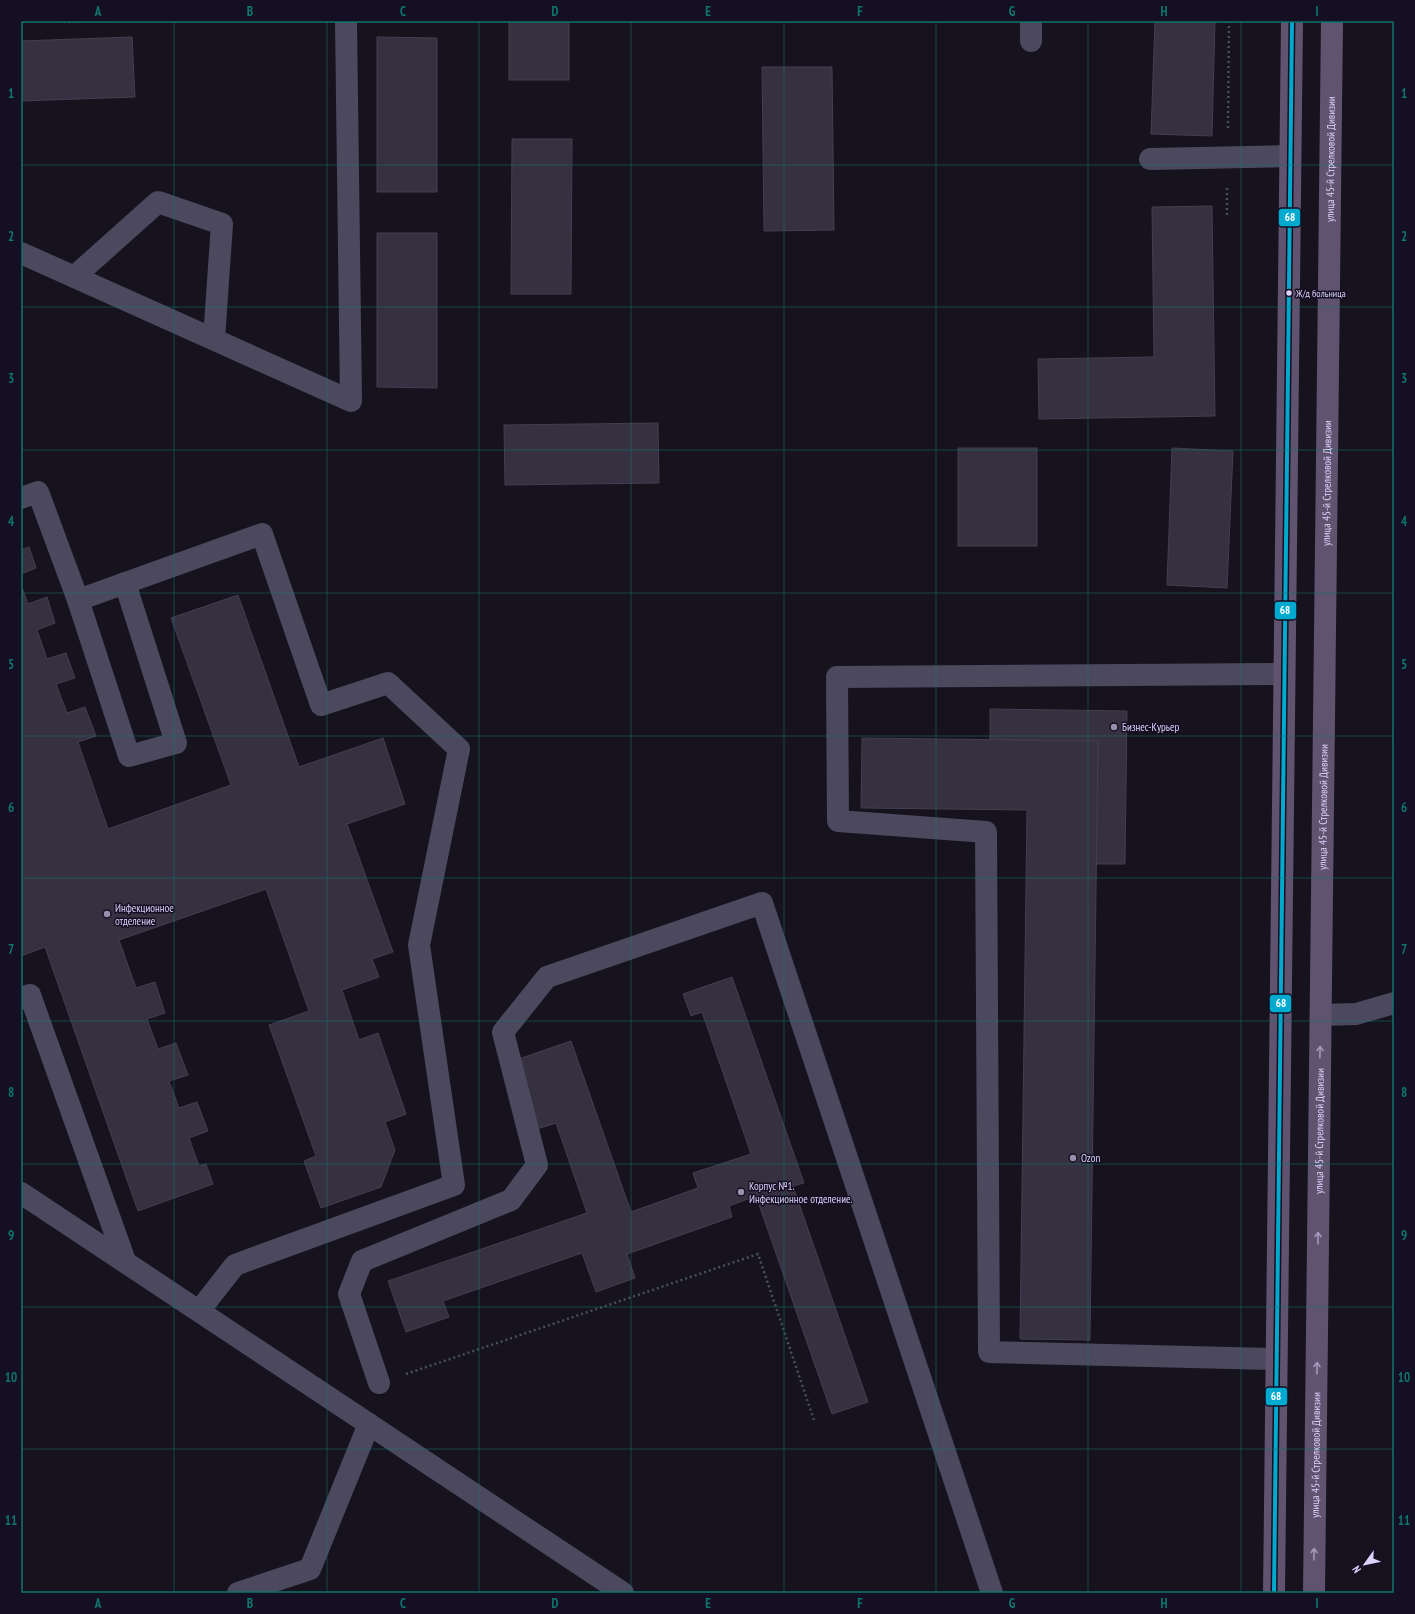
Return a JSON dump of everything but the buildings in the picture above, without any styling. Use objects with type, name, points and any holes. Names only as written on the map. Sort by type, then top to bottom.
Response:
[{"type":"main road","points":[[1274,1593],[1292,21]]},
{"type":"main road","name":"улица 45-й Стрелковой Дивизии","points":[[1314,1593],[1332,21]]},
{"type":"street","points":[[21,253],[351,401],[346,21]]},
{"type":"street","points":[[1150,159],[1290,156]]},
{"type":"street","points":[[74,277],[158,202],[222,224],[214,340]]},
{"type":"street","points":[[21,498],[38,492],[78,600],[129,756],[176,743],[125,583]]},
{"type":"street","points":[[78,600],[262,534],[321,705],[388,683],[459,749],[419,945],[454,1185],[235,1265],[199,1311]]},
{"type":"street","points":[[1276,1359],[989,1352],[986,832],[838,821],[837,677],[1284,674]]},
{"type":"street","points":[[379,1383],[349,1294],[362,1261],[510,1200],[536,1165],[503,1032],[547,977],[762,903],[992,1593]]},
{"type":"street","points":[[21,998],[30,995],[125,1261]]},
{"type":"street","points":[[1320,1015],[1356,1014],[1394,1003]]},
{"type":"street","points":[[21,1193],[623,1593]]},
{"type":"street","points":[[238,1593],[310,1569],[369,1424]]},
{"type":"path","points":[[64,21],[105,21]]},
{"type":"path","points":[[1227,215],[1229,21]]},
{"type":"path","points":[[379,1383],[758,1254],[814,1420]]},
{"type":"transit line","name":"68","points":[[1274,1593],[1292,21]]},
{"type":"place","name":"Ж/д больница","points":[[1289,293]]},
{"type":"place","name":"Бизнес-Курьер","points":[[1114,727]]},
{"type":"place","name":"Инфекционное отделение","points":[[107,914]]},
{"type":"place","name":"Ozon","points":[[1073,1158]]},
{"type":"place","name":"Корпус №1. Инфекционное отделение.","points":[[741,1192]]}]
